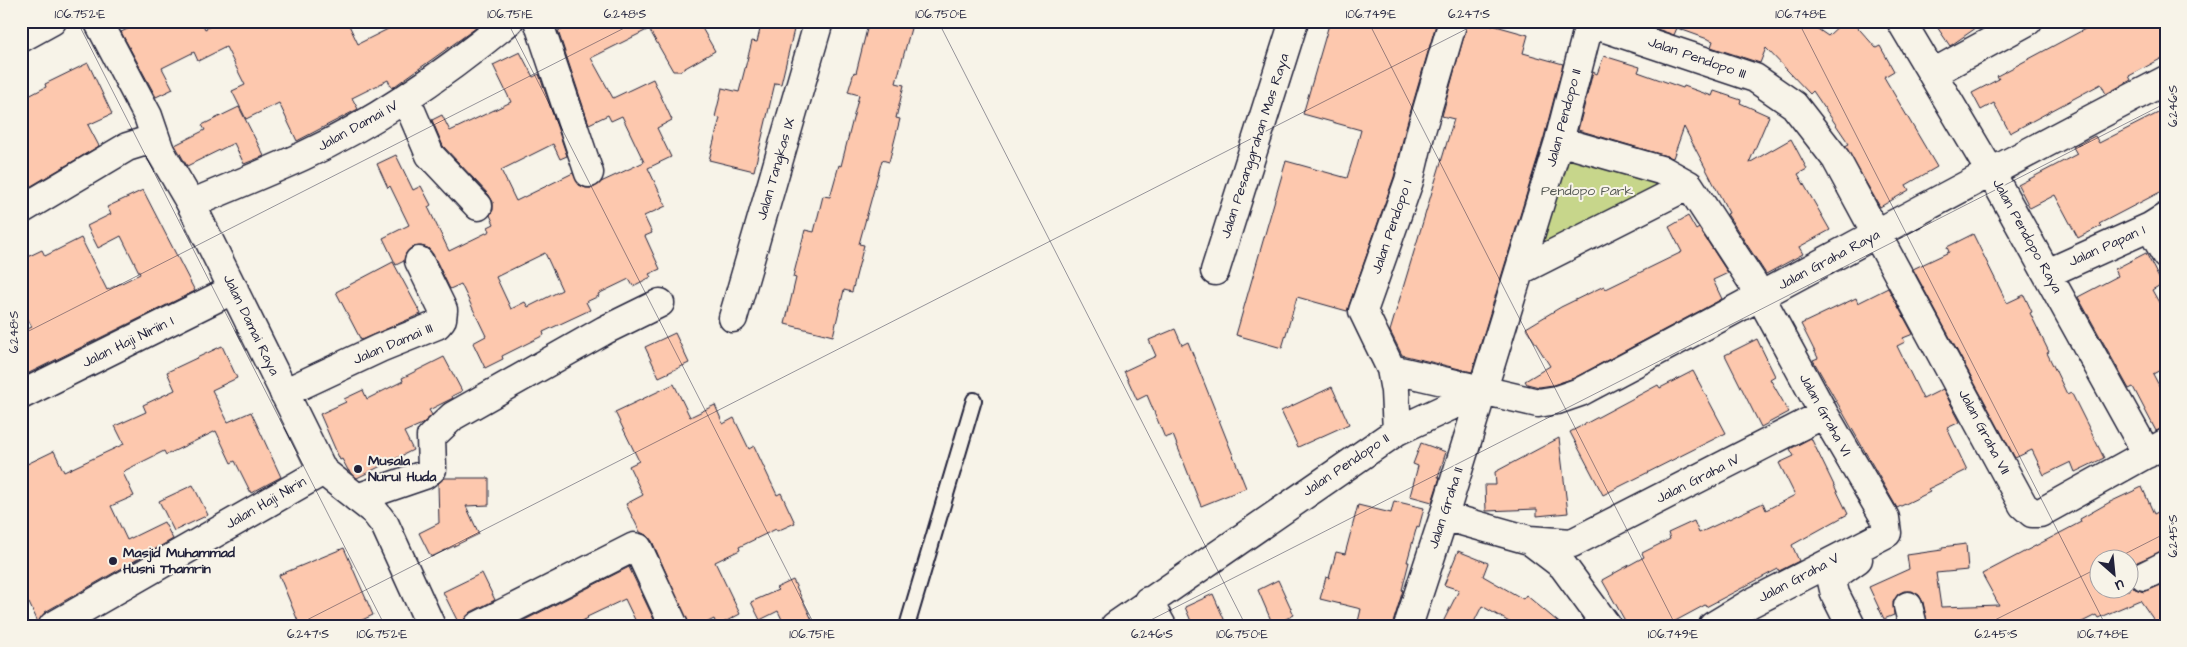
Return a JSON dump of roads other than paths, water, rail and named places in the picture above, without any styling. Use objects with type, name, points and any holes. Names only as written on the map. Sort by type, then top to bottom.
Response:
[{"type":"street","points":[[21,38],[52,21]]},
{"type":"street","name":"Jalan Damai Raya","points":[[98,21],[148,116],[160,151],[234,289],[323,471],[374,512],[385,525],[431,626]]},
{"type":"street","points":[[538,21],[590,173]]},
{"type":"street","name":"Jalan Tangkas IX","points":[[733,318],[819,21]]},
{"type":"street","name":"Jalan Pesanggrahan Mas Raya","points":[[1215,271],[1294,21]]},
{"type":"street","name":"Jalan Pendopo I","points":[[1397,431],[1395,391],[1391,369],[1363,311],[1409,181],[1423,121],[1453,21]]},
{"type":"street","name":"Jalan Pendopo Raya","points":[[1901,21],[2048,273],[2156,448]]},
{"type":"street","name":"Jalan Damai IV","points":[[190,204],[303,156],[406,99],[441,76],[507,22]]},
{"type":"street","name":"Jalan Pendopo II","points":[[1115,626],[1148,601],[1397,431],[1482,391],[1559,141],[1590,22]]},
{"type":"street","name":"Jalan Pendopo III","points":[[1590,22],[1755,78],[1794,105],[1836,159],[1878,234]]},
{"type":"street","points":[[1933,74],[2027,22]]},
{"type":"street","name":"Jalan Graha Raya","points":[[1391,369],[1538,403],[1557,400],[1580,392],[1878,234],[1990,171],[2166,80]]},
{"type":"street","points":[[406,99],[430,155],[478,206]]},
{"type":"street","points":[[1559,141],[1664,171],[1689,185]]},
{"type":"street","points":[[21,210],[127,147],[143,142],[153,143],[160,151]]},
{"type":"street","points":[[1519,271],[1689,185]]},
{"type":"street","name":"Jalan Graha VI","points":[[1689,185],[1760,297],[1824,414],[1885,518],[1884,534]]},
{"type":"street","points":[[2158,222],[2166,256]]},
{"type":"street","name":"Jalan Papan 1","points":[[2048,273],[2158,222]]},
{"type":"street","name":"Jalan Graha VII","points":[[1878,234],[2027,510],[2032,513],[2040,513],[2156,448]]},
{"type":"street","name":"Jalan Damai III","points":[[284,393],[380,348],[437,325],[442,319],[443,310],[419,261]]},
{"type":"street","name":"Jalan Haji Niriin I","points":[[21,395],[234,289]]},
{"type":"street","points":[[357,498],[424,475],[432,469],[431,437],[453,416],[605,330],[660,303]]},
{"type":"street","name":"Jalan Graha II","points":[[1408,626],[1482,391]]},
{"type":"street","name":"Jalan Graha IV","points":[[1568,554],[1824,414]]},
{"type":"street","name":"Jalan Haji Nirin","points":[[53,626],[323,471]]},
{"type":"street","points":[[1444,516],[1529,540],[1568,554],[1607,626]]},
{"type":"street","points":[[1851,626],[1832,581],[1834,576],[1881,543],[1884,534]]},
{"type":"street","name":"Jalan Graha V","points":[[1713,626],[1751,603],[1884,534]]},
{"type":"street","points":[[478,626],[634,547],[638,548],[674,626]]},
{"type":"street","points":[[1148,601],[1162,626]]},
{"type":"lane","points":[[907,626],[974,400]]},
{"type":"place","name":"Musala Nurul Huda","points":[[358,469]]},
{"type":"place","name":"Masjid Muhammad Husni Thamrin","points":[[113,561]]},
{"type":"park label","name":"Pendopo Park","points":[[1587,191]]}]
